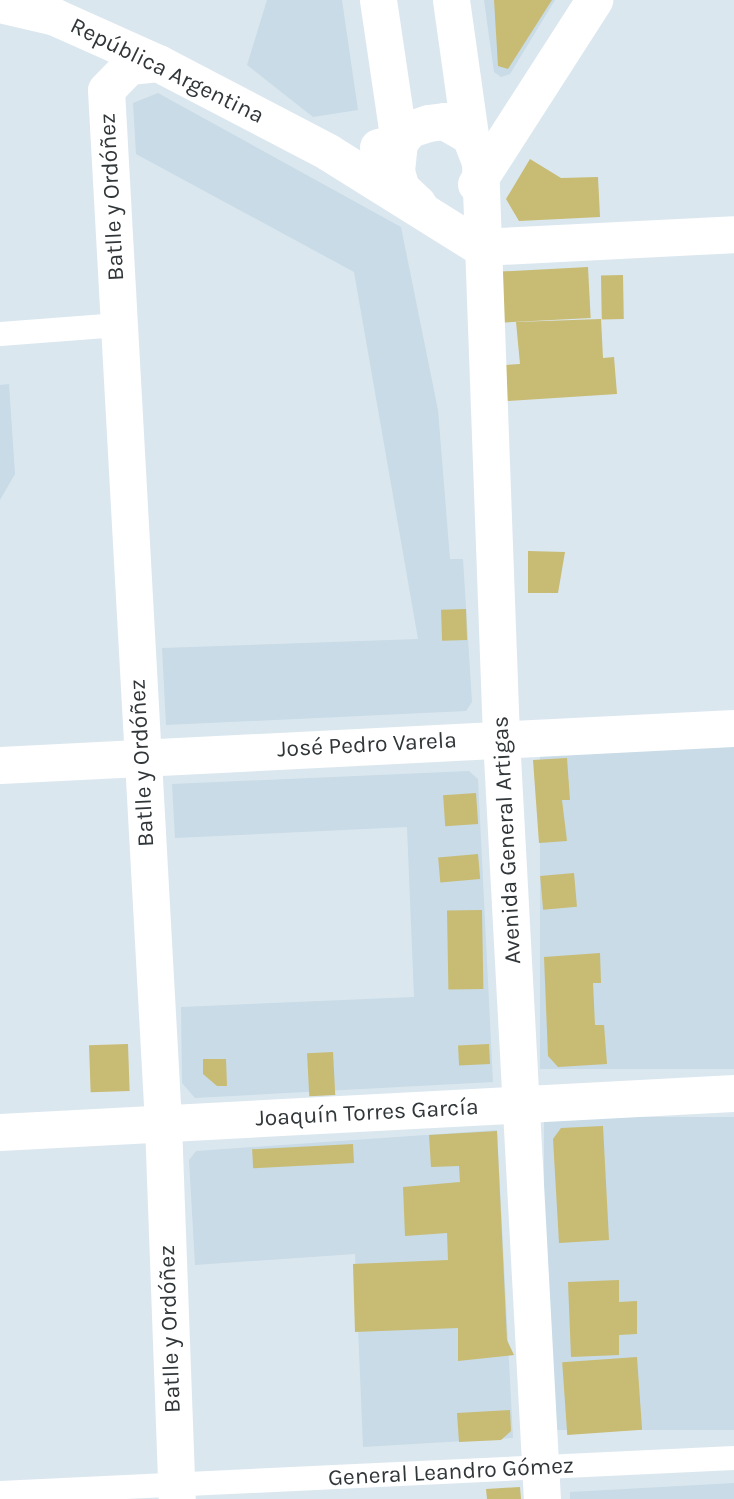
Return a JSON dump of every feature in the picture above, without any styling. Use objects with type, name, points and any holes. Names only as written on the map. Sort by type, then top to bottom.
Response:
[{"type":"street","points":[[378,0],[399,142],[396,170],[401,187],[421,206],[452,206],[467,198],[528,108],[594,0]]},
{"type":"street","points":[[451,0],[470,136],[480,162],[478,181]]},
{"type":"street","name":"República Argentina","points":[[0,5],[87,32],[158,63],[328,152],[421,206],[480,247]]},
{"type":"street","points":[[87,32],[106,90]]},
{"type":"street","name":"Batlle y Ordóñez","points":[[158,63],[129,66],[106,90],[163,1124],[177,1492]]},
{"type":"street","points":[[470,136],[528,108]]},
{"type":"street","points":[[328,152],[399,142],[410,129],[436,122],[460,126],[470,136]]},
{"type":"street","name":"Avenida General Artigas","points":[[478,181],[501,738],[541,1483]]},
{"type":"street","points":[[480,247],[734,234]]},
{"type":"street","points":[[0,334],[119,325]]},
{"type":"street","name":"José Pedro Varela","points":[[0,765],[734,728]]},
{"type":"street","name":"Joaquín Torres García","points":[[0,1132],[734,1093]]},
{"type":"street","name":"General Leandro Gómez","points":[[0,1493],[177,1492],[541,1483],[734,1458]]},
{"type":"shaded area","points":[[267,0],[342,0],[358,110],[313,117],[247,65]]},
{"type":"shaded area","points":[[484,0],[555,0],[510,74],[501,77],[494,72]]},
{"type":"shaded area","points":[[158,93],[401,227],[438,410],[450,559],[463,559],[472,702],[466,711],[166,725],[162,648],[418,639],[354,272],[136,154],[133,103]]},
{"type":"shaded area","points":[[9,384],[15,474],[0,500],[0,385]]},
{"type":"shaded area","points":[[540,742],[734,742],[734,1069],[540,1069]]},
{"type":"shaded area","points":[[469,771],[478,779],[493,1082],[195,1098],[182,1083],[181,1007],[414,997],[407,827],[175,838],[172,784]]},
{"type":"shaded area","points":[[544,1117],[734,1117],[734,1430],[544,1430]]},
{"type":"shaded area","points":[[497,1130],[513,1438],[363,1447],[355,1254],[195,1265],[189,1160],[196,1151]]},
{"type":"shaded area","points":[[734,1483],[734,1499],[570,1499],[570,1492]]},
{"type":"building","points":[[494,0],[552,0],[508,69],[498,66]]},
{"type":"building","points":[[530,159],[561,178],[598,177],[600,217],[519,221],[506,199]]},
{"type":"building","points":[[588,267],[591,318],[497,323],[494,272]]},
{"type":"building","points":[[601,275],[623,275],[624,319],[602,319]]},
{"type":"building","points":[[601,319],[603,358],[614,357],[617,394],[507,401],[504,365],[520,364],[516,322]]},
{"type":"building","points":[[528,551],[565,552],[558,593],[528,593]]},
{"type":"building","points":[[466,609],[467,640],[442,641],[441,610]]},
{"type":"building","points":[[567,758],[570,800],[562,800],[567,841],[539,843],[533,760]]},
{"type":"building","points":[[476,793],[478,824],[445,826],[443,795]]},
{"type":"building","points":[[478,854],[480,879],[440,882],[438,857]]},
{"type":"building","points":[[574,873],[577,907],[543,910],[540,876]]},
{"type":"building","points":[[482,910],[483,989],[448,990],[447,911]]},
{"type":"building","points":[[600,953],[601,983],[593,983],[595,1025],[604,1025],[607,1064],[558,1067],[548,1056],[544,957]]},
{"type":"building","points":[[128,1044],[130,1091],[91,1092],[89,1045]]},
{"type":"building","points":[[489,1044],[490,1064],[459,1066],[458,1046]]},
{"type":"building","points":[[333,1052],[335,1095],[309,1096],[307,1053]]},
{"type":"building","points":[[203,1059],[226,1059],[227,1086],[217,1086],[203,1074]]},
{"type":"building","points":[[603,1126],[609,1240],[559,1243],[553,1139],[561,1128]]},
{"type":"building","points":[[497,1131],[507,1340],[514,1355],[458,1361],[458,1328],[355,1332],[353,1264],[448,1260],[447,1233],[405,1236],[403,1187],[460,1182],[459,1166],[431,1167],[429,1135]]},
{"type":"building","points":[[353,1144],[354,1163],[253,1168],[252,1149]]},
{"type":"building","points":[[619,1280],[619,1302],[637,1301],[637,1334],[619,1335],[619,1355],[571,1357],[568,1282]]},
{"type":"building","points":[[637,1357],[642,1430],[567,1435],[562,1362]]},
{"type":"building","points":[[510,1410],[511,1431],[501,1440],[459,1442],[457,1413]]},
{"type":"building","points":[[520,1487],[521,1499],[487,1499],[486,1489]]}]
